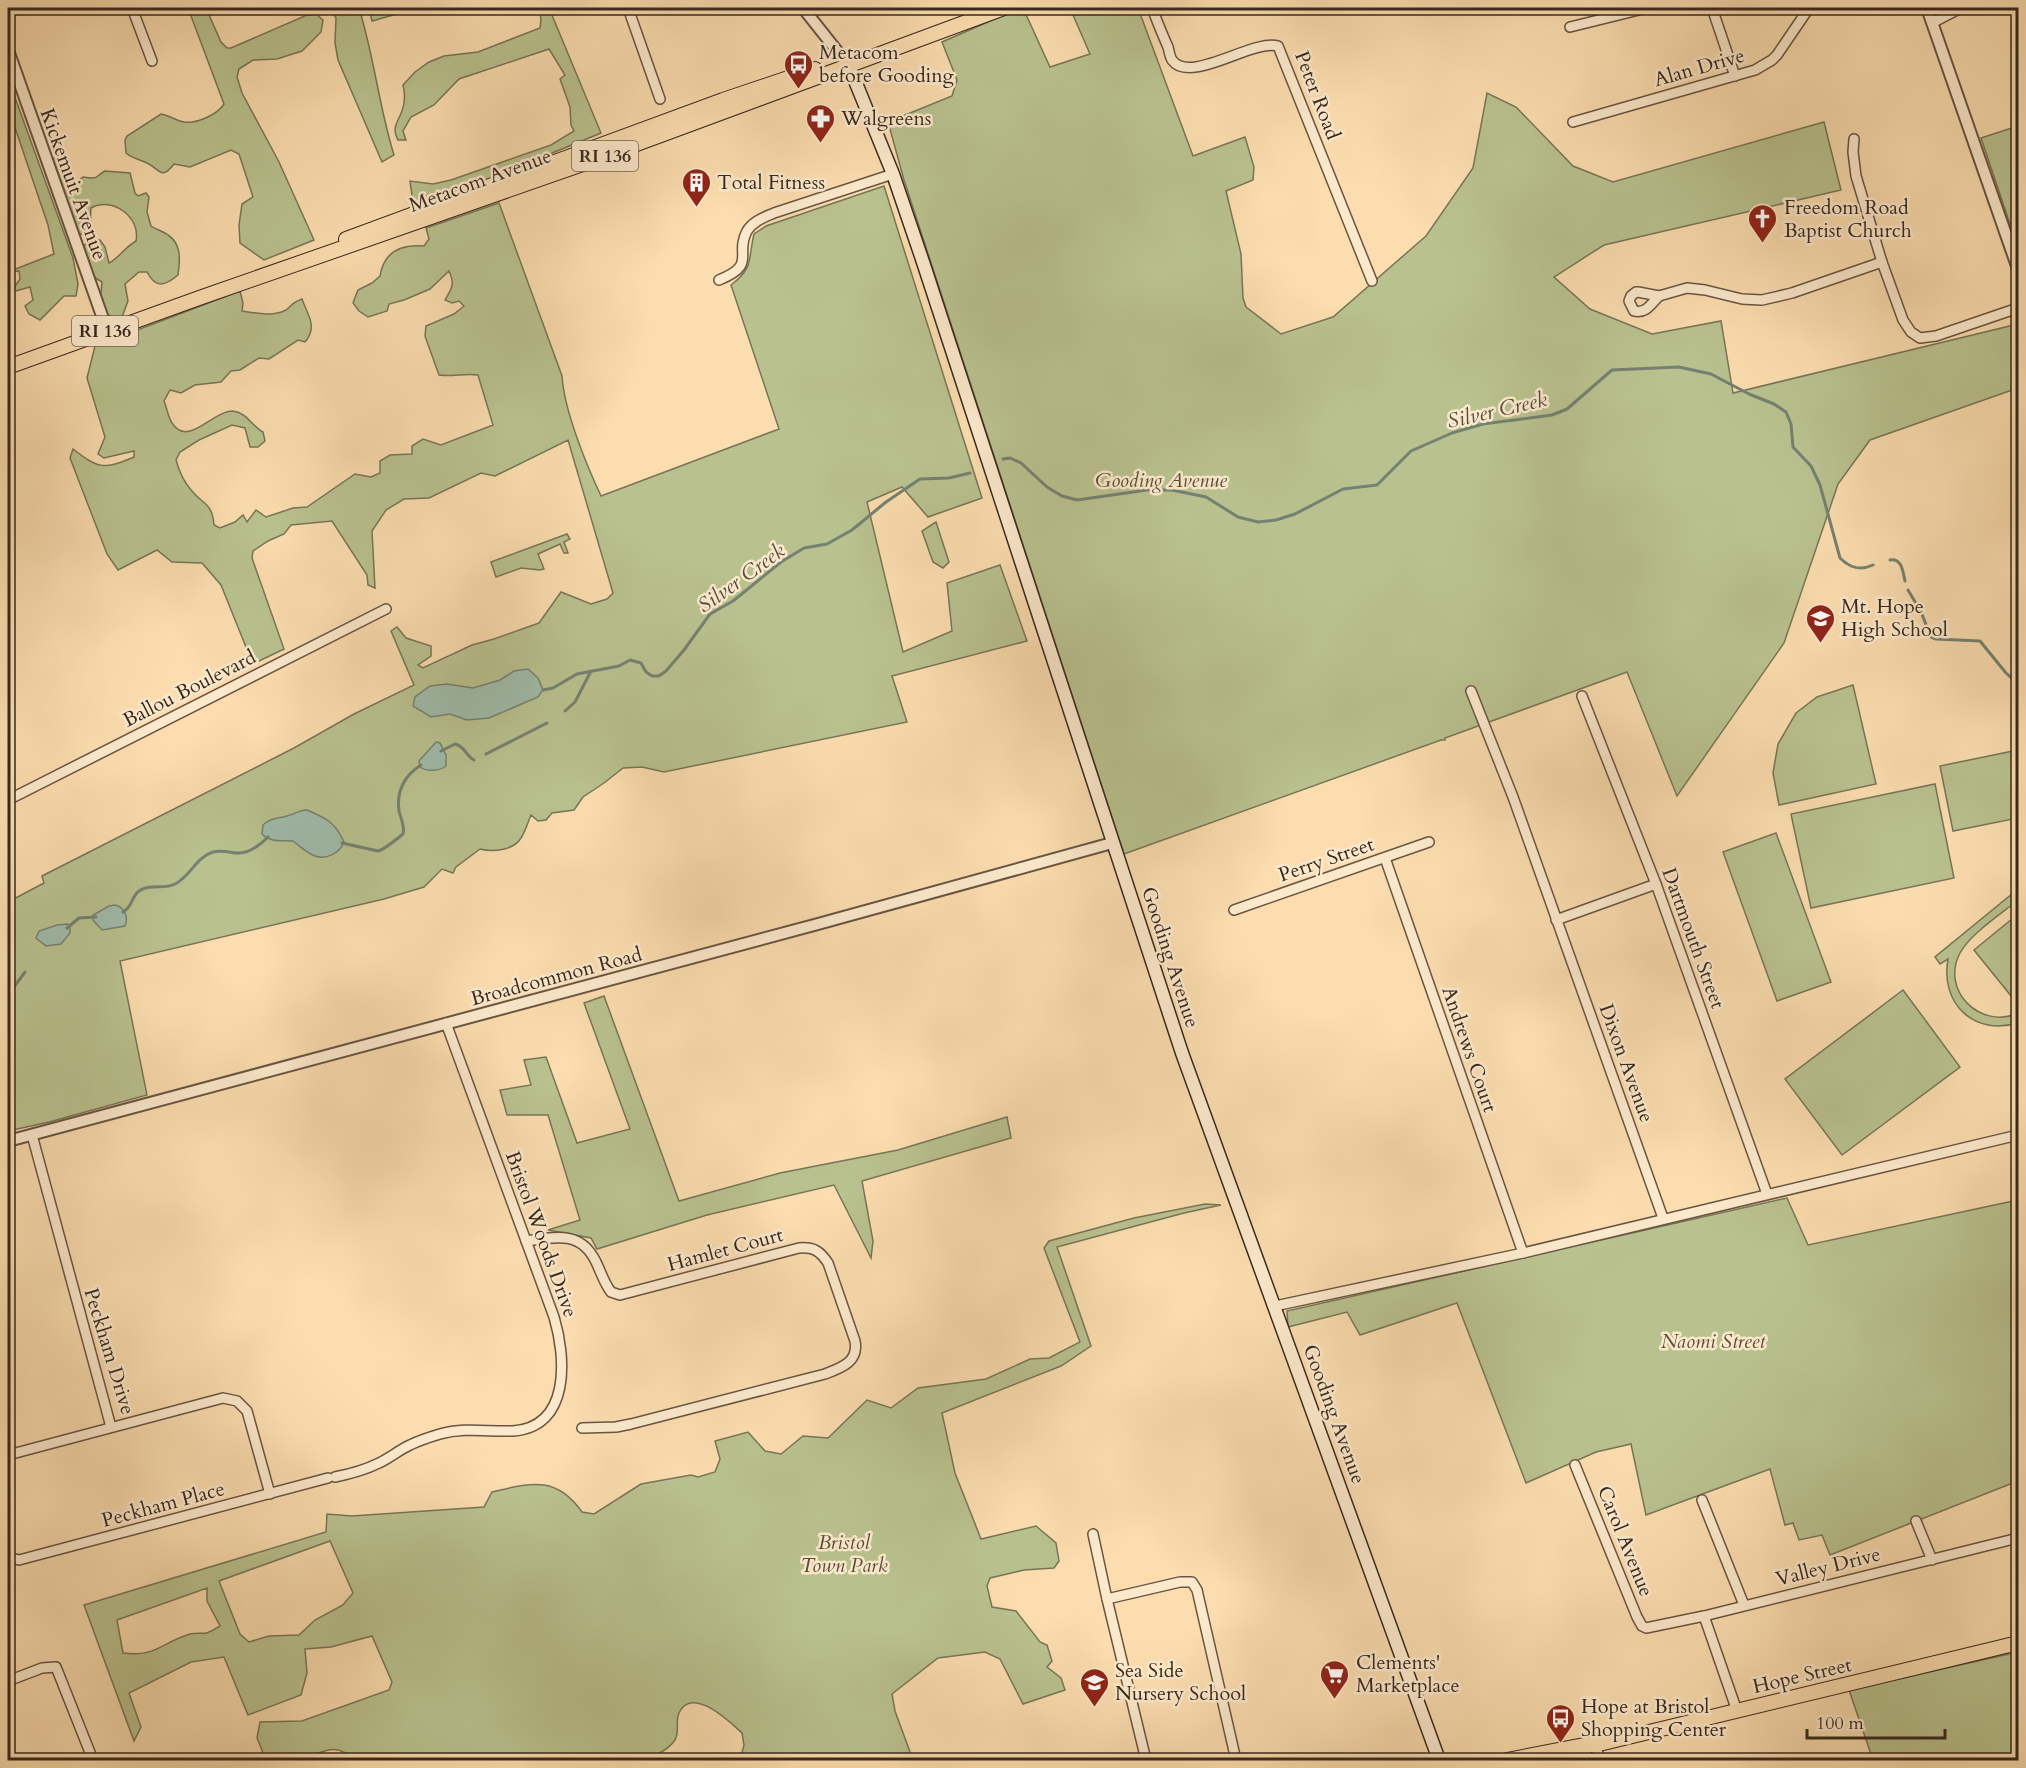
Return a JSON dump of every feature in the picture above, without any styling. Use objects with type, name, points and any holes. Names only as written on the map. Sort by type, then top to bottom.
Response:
[{"type":"main road","name":"Metacom Avenue","points":[[846,63],[990,8]]},
{"type":"main road","name":"Metacom Avenue","points":[[8,367],[202,297],[432,206],[723,100],[846,63],[1004,8]]},
{"type":"main road","name":"Gooding Avenue","points":[[846,63],[893,174],[1182,1053],[1439,1761]]},
{"type":"main road","name":"Hope Street","points":[[1507,1761],[1584,1744],[1595,1745],[2019,1643]]},
{"type":"main road","name":"Hope Street","points":[[1557,1761],[1587,1753],[1595,1745]]},
{"type":"street","points":[[132,8],[152,60]]},
{"type":"street","points":[[628,8],[660,99]]},
{"type":"street","points":[[803,8],[846,63]]},
{"type":"street","name":"Peter Road","points":[[1152,8],[1172,59],[1187,69],[1198,68],[1255,48],[1278,46],[1372,281]]},
{"type":"street","points":[[1570,27],[1647,8]]},
{"type":"street","points":[[1712,8],[1735,76]]},
{"type":"street","name":"Alan Drive","points":[[1573,122],[1755,70],[1772,60],[1809,8]]},
{"type":"street","points":[[1927,8],[2019,270]]},
{"type":"street","points":[[1932,23],[1961,8]]},
{"type":"street","name":"Kickemuit Avenue","points":[[8,50],[108,330]]},
{"type":"street","points":[[1854,139],[1856,176],[1882,262],[1903,320],[1911,332],[1920,338],[1936,336],[2019,308]]},
{"type":"street","points":[[719,280],[734,274],[739,268],[746,233],[756,221],[893,174]]},
{"type":"street","points":[[1659,296],[1688,288],[1742,299],[1762,300],[1792,293],[1882,262]]},
{"type":"street","name":"Ballou Boulevard","points":[[8,800],[386,609]]},
{"type":"street","name":"Dixon Avenue","points":[[1471,691],[1514,797],[1663,1218]]},
{"type":"street","name":"Dartmouth Street","points":[[1582,696],[1656,884],[1767,1194]]},
{"type":"street","name":"Perry Street","points":[[1234,910],[1429,842]]},
{"type":"street","name":"Broadcommon Road","points":[[8,1141],[894,904],[1112,843]]},
{"type":"street","name":"Andrews Court","points":[[1386,858],[1523,1252]]},
{"type":"street","points":[[1556,920],[1656,884]]},
{"type":"street","name":"Bristol Woods Drive","points":[[332,1478],[376,1465],[411,1445],[451,1431],[479,1429],[513,1431],[534,1426],[546,1417],[559,1394],[560,1348],[551,1307],[446,1023]]},
{"type":"street","name":"Peckham Drive","points":[[32,1135],[111,1427],[224,1398],[237,1401],[247,1411],[270,1494]]},
{"type":"street","points":[[1275,1306],[1523,1252],[2019,1135]]},
{"type":"street","name":"Hamlet Court","points":[[526,1241],[562,1238],[579,1240],[589,1248],[611,1292],[620,1295],[799,1248],[814,1248],[823,1255],[828,1263],[855,1341],[856,1348],[852,1360],[839,1369],[825,1374],[631,1424],[582,1428]]},
{"type":"street","points":[[8,1455],[111,1427]]},
{"type":"street","name":"Carol Avenue","points":[[1575,1465],[1637,1617],[1642,1626],[1646,1628]]},
{"type":"street","name":"Peckham Place","points":[[8,1557],[19,1560],[332,1478]]},
{"type":"street","points":[[1701,1500],[1744,1605]]},
{"type":"street","points":[[1916,1521],[1932,1560]]},
{"type":"street","points":[[1093,1534],[1146,1761]]},
{"type":"street","name":"Valley Drive","points":[[1646,1628],[1704,1616],[2019,1538]]},
{"type":"street","points":[[1107,1599],[1190,1581],[1197,1590],[1236,1761]]},
{"type":"street","points":[[1704,1616],[1737,1711]]},
{"type":"street","points":[[8,1681],[34,1670],[52,1666],[59,1671],[93,1761]]},
{"type":"street","points":[[1595,1745],[1600,1761]]},
{"type":"green space","points":[[188,8],[206,8],[221,42],[227,48],[307,15],[316,14],[323,20],[321,32],[302,51],[277,59],[253,60],[239,69],[237,77],[242,93],[279,162],[314,240],[264,260],[240,243],[239,225],[242,204],[253,197],[239,154],[231,150],[190,167],[174,164],[163,173],[126,153],[127,136],[161,114],[189,122],[212,115],[224,104]]},
{"type":"green space","points":[[330,8],[359,8],[394,155],[382,162],[338,60],[335,43],[336,18]]},
{"type":"green space","points":[[369,8],[403,8],[404,12],[372,21]]},
{"type":"green space","points":[[539,8],[549,8],[601,133],[501,174],[499,180],[414,210],[410,181],[433,184],[451,180],[551,145],[574,131],[571,125],[570,107],[560,79],[565,75],[549,49],[459,79],[434,105],[411,117],[403,131],[406,140],[398,140],[396,136],[396,125],[404,101],[403,85],[415,72],[429,62],[444,56],[478,52],[540,28]]},
{"type":"green space","points":[[1023,8],[1050,67],[1090,54],[1070,8],[1138,8],[1193,156],[1245,137],[1254,167],[1253,180],[1226,191],[1241,254],[1243,298],[1246,307],[1281,334],[1333,317],[1426,236],[1473,168],[1487,93],[1516,107],[1573,166],[1613,182],[1824,122],[1841,190],[1604,245],[1554,277],[1590,309],[1652,334],[1721,321],[1733,393],[2018,324],[2018,388],[1870,440],[1838,484],[1784,643],[1677,796],[1627,672],[1445,738],[1445,740],[1124,854],[904,180],[888,122],[952,96],[957,80],[942,42]]},
{"type":"green space","points":[[8,78],[73,258],[78,284],[76,296],[64,296],[40,320],[29,314],[25,306],[33,300],[30,287],[16,291],[13,289],[20,279],[19,271],[8,272],[54,254],[48,225],[8,107]]},
{"type":"green space","points":[[2018,126],[2018,248],[1981,138]]},
{"type":"green space","points":[[53,158],[61,161],[66,185],[69,188],[83,177],[94,178],[105,171],[130,173],[135,193],[138,196],[146,193],[149,197],[147,212],[151,226],[166,234],[176,243],[179,259],[178,275],[169,282],[161,284],[154,281],[147,272],[139,272],[125,284],[128,301],[122,317],[114,317],[104,312],[101,302],[102,282],[89,274],[77,251],[91,240],[100,240],[105,247],[109,263],[136,241],[134,224],[123,211],[116,207],[99,205],[91,208],[89,231],[73,235],[45,165]]},
{"type":"green space","points":[[884,186],[982,498],[928,517],[902,487],[867,502],[903,652],[952,631],[947,583],[1000,565],[1027,641],[892,676],[907,722],[664,772],[642,767],[623,768],[583,797],[574,810],[552,813],[546,820],[538,821],[531,815],[522,836],[513,846],[496,850],[480,849],[456,867],[453,873],[442,869],[424,887],[384,899],[120,961],[147,1095],[8,1131],[8,902],[44,883],[42,876],[414,685],[391,631],[397,627],[406,638],[431,646],[431,656],[418,665],[423,668],[472,645],[539,623],[561,592],[591,604],[607,599],[613,593],[568,440],[495,476],[481,473],[429,498],[404,499],[386,510],[372,531],[375,588],[368,585],[367,575],[332,521],[291,525],[284,534],[253,551],[252,558],[284,649],[257,662],[252,662],[221,585],[202,563],[172,562],[157,550],[118,570],[107,554],[70,458],[73,449],[89,461],[108,465],[134,457],[134,451],[104,458],[98,454],[105,437],[87,378],[95,346],[240,291],[242,311],[270,314],[281,312],[302,299],[311,326],[305,342],[298,340],[269,359],[259,358],[240,370],[231,371],[221,382],[195,385],[181,393],[170,390],[164,401],[171,421],[178,430],[185,432],[193,430],[217,416],[233,411],[242,414],[263,432],[265,441],[258,447],[250,447],[245,428],[232,425],[199,440],[180,452],[176,460],[182,476],[191,490],[209,508],[214,525],[220,528],[235,522],[243,515],[247,522],[256,510],[266,517],[293,508],[307,507],[355,474],[371,477],[380,473],[380,461],[390,455],[412,454],[412,446],[423,439],[441,445],[493,425],[478,375],[439,375],[425,336],[426,326],[454,314],[464,306],[459,301],[452,303],[445,300],[452,286],[449,271],[430,289],[389,304],[387,311],[368,317],[353,303],[358,290],[380,276],[385,260],[390,255],[408,246],[424,246],[429,239],[426,228],[499,203],[562,376],[567,405],[577,437],[601,496],[779,429],[731,285],[747,268],[754,234],[766,226]]},
{"type":"green space","points":[[936,522],[949,562],[943,568],[933,562],[922,531]]},
{"type":"green space","points":[[567,534],[570,539],[564,542],[568,553],[564,553],[560,544],[538,554],[544,569],[521,568],[496,577],[491,562]]},
{"type":"green space","points":[[1853,685],[1876,784],[1779,805],[1773,773],[1778,744],[1796,713],[1817,697]]},
{"type":"green space","points":[[2018,750],[2018,818],[1953,831],[1940,766]]},
{"type":"green space","points":[[1935,784],[1954,878],[1811,908],[1791,814]]},
{"type":"green space","points":[[1776,833],[1831,982],[1777,1001],[1723,852]]},
{"type":"green space","points":[[2018,889],[2018,900],[1971,939],[1960,953],[1955,967],[1955,981],[1960,993],[1978,1012],[2004,1017],[2018,1013],[2018,1023],[2002,1026],[1987,1025],[1974,1020],[1955,1002],[1949,989],[1948,959],[1940,964],[1935,957]]},
{"type":"green space","points":[[2018,914],[2018,1001],[2016,1002],[1974,950]]},
{"type":"green space","points":[[1903,990],[1960,1067],[1842,1155],[1785,1079]]},
{"type":"green space","points":[[604,996],[679,1201],[780,1173],[898,1150],[1007,1117],[1011,1138],[862,1181],[873,1241],[871,1258],[834,1185],[707,1215],[597,1249],[591,1238],[548,1230],[580,1220],[548,1115],[507,1115],[500,1090],[531,1085],[524,1060],[546,1057],[577,1143],[630,1129],[584,1003]]},
{"type":"green space","name":"Naomi Street","points":[[1787,1198],[1808,1245],[2018,1200],[2018,1481],[1830,1555],[1822,1535],[1799,1540],[1793,1523],[1785,1525],[1770,1469],[1646,1515],[1631,1444],[1596,1452],[1526,1483],[1457,1303],[1360,1335],[1347,1312],[1288,1327],[1287,1311]]},
{"type":"green space","name":"Bristol Town Park","points":[[1205,1204],[1221,1205],[1057,1247],[1091,1346],[1061,1366],[942,1413],[955,1473],[981,1539],[1036,1526],[1056,1543],[1059,1561],[1054,1568],[1024,1570],[990,1578],[987,1586],[992,1607],[1016,1611],[1040,1642],[1047,1645],[1052,1661],[1047,1667],[1061,1678],[1065,1690],[1023,1704],[1000,1659],[985,1652],[938,1658],[892,1694],[895,1711],[913,1760],[740,1760],[744,1745],[742,1733],[711,1708],[693,1703],[685,1705],[679,1713],[675,1740],[658,1753],[639,1760],[355,1760],[339,1750],[332,1750],[292,1761],[266,1760],[257,1738],[260,1722],[302,1721],[389,1690],[392,1682],[372,1636],[331,1647],[305,1649],[307,1673],[301,1695],[248,1715],[224,1657],[191,1662],[129,1693],[141,1727],[134,1741],[84,1605],[326,1532],[327,1514],[352,1516],[484,1507],[492,1492],[519,1486],[542,1485],[562,1492],[582,1512],[594,1514],[641,1484],[691,1475],[698,1477],[715,1472],[720,1459],[715,1441],[748,1432],[765,1451],[781,1454],[803,1436],[828,1438],[867,1400],[891,1408],[918,1388],[986,1379],[1030,1359],[1049,1358],[1080,1342],[1044,1248],[1049,1241],[1134,1218]],"holes":[[[330,1541],[353,1593],[343,1605],[315,1620],[299,1635],[269,1636],[249,1642],[240,1634],[219,1581]],[[207,1588],[207,1601],[220,1626],[208,1632],[187,1635],[143,1653],[123,1653],[117,1620]]]},
{"type":"green space","points":[[2018,1652],[2018,1760],[1873,1760],[1849,1690]]},
{"type":"shaded area","points":[[528,669],[538,678],[543,690],[538,697],[489,718],[467,720],[450,714],[431,717],[413,706],[415,697],[430,686],[447,684],[473,688],[500,680],[514,671]]},
{"type":"shaded area","points":[[436,742],[440,743],[446,755],[446,766],[426,770],[420,767],[419,761]]},
{"type":"shaded area","points":[[307,810],[325,818],[337,830],[344,842],[336,852],[319,857],[293,841],[273,840],[262,834],[263,825],[269,821]]},
{"type":"shaded area","points":[[115,905],[125,913],[125,926],[102,930],[93,920],[93,915]]},
{"type":"shaded area","points":[[70,925],[70,933],[61,944],[46,946],[36,938],[39,931]]},
{"type":"waterway","name":"Silver Creek","points":[[1003,459],[1010,458],[1021,463],[1047,487],[1062,496],[1077,500],[1147,490],[1172,490],[1206,497],[1238,517],[1258,522],[1276,520],[1295,514],[1343,489],[1377,485],[1411,451],[1452,433],[1483,424],[1552,415],[1567,409],[1612,370],[1679,367],[1711,374],[1786,412],[1791,424],[1793,447],[1811,466],[1820,485],[1840,558],[1855,568],[1873,565]]},
{"type":"waterway","name":"Silver Creek","points":[[543,690],[553,688],[577,674],[619,666],[630,660],[641,663],[646,672],[652,676],[659,676],[684,650],[710,614],[733,601],[781,562],[804,548],[827,544],[852,530],[886,502],[920,479],[949,478],[970,473]]},
{"type":"waterway","name":"Silver Creek","points":[[1890,560],[1899,563],[1905,581]]},
{"type":"waterway","name":"Silver Creek","points":[[1908,590],[1921,612],[1931,637],[1980,641],[2018,684]]},
{"type":"waterway","points":[[565,711],[575,702],[591,671]]},
{"type":"waterway","points":[[486,754],[547,723]]},
{"type":"waterway","points":[[441,751],[455,744],[474,760]]},
{"type":"waterway","points":[[342,843],[378,851],[403,834],[398,804],[400,790],[410,774],[421,765]]},
{"type":"waterway","points":[[123,912],[139,891],[148,887],[175,884],[207,855],[219,851],[245,852],[258,846],[268,837]]},
{"type":"waterway","points":[[67,928],[79,918],[96,917]]},
{"type":"waterway","points":[[8,995],[25,972]]},
{"type":"place","name":"Metacom before Gooding","points":[[798,90]]},
{"type":"place","name":"Walgreens","points":[[820,144]]},
{"type":"place","name":"Total Fitness","points":[[696,208]]},
{"type":"place","name":"Freedom Road Baptist Church","points":[[1763,244]]},
{"type":"place","name":"Mt. Hope High School","points":[[1820,644]]},
{"type":"place","name":"Clements' Marketplace","points":[[1335,1700]]},
{"type":"place","name":"Sea Side Nursery School","points":[[1094,1708]]},
{"type":"place","name":"Hope at Bristol Shopping Center","points":[[1560,1744]]}]
